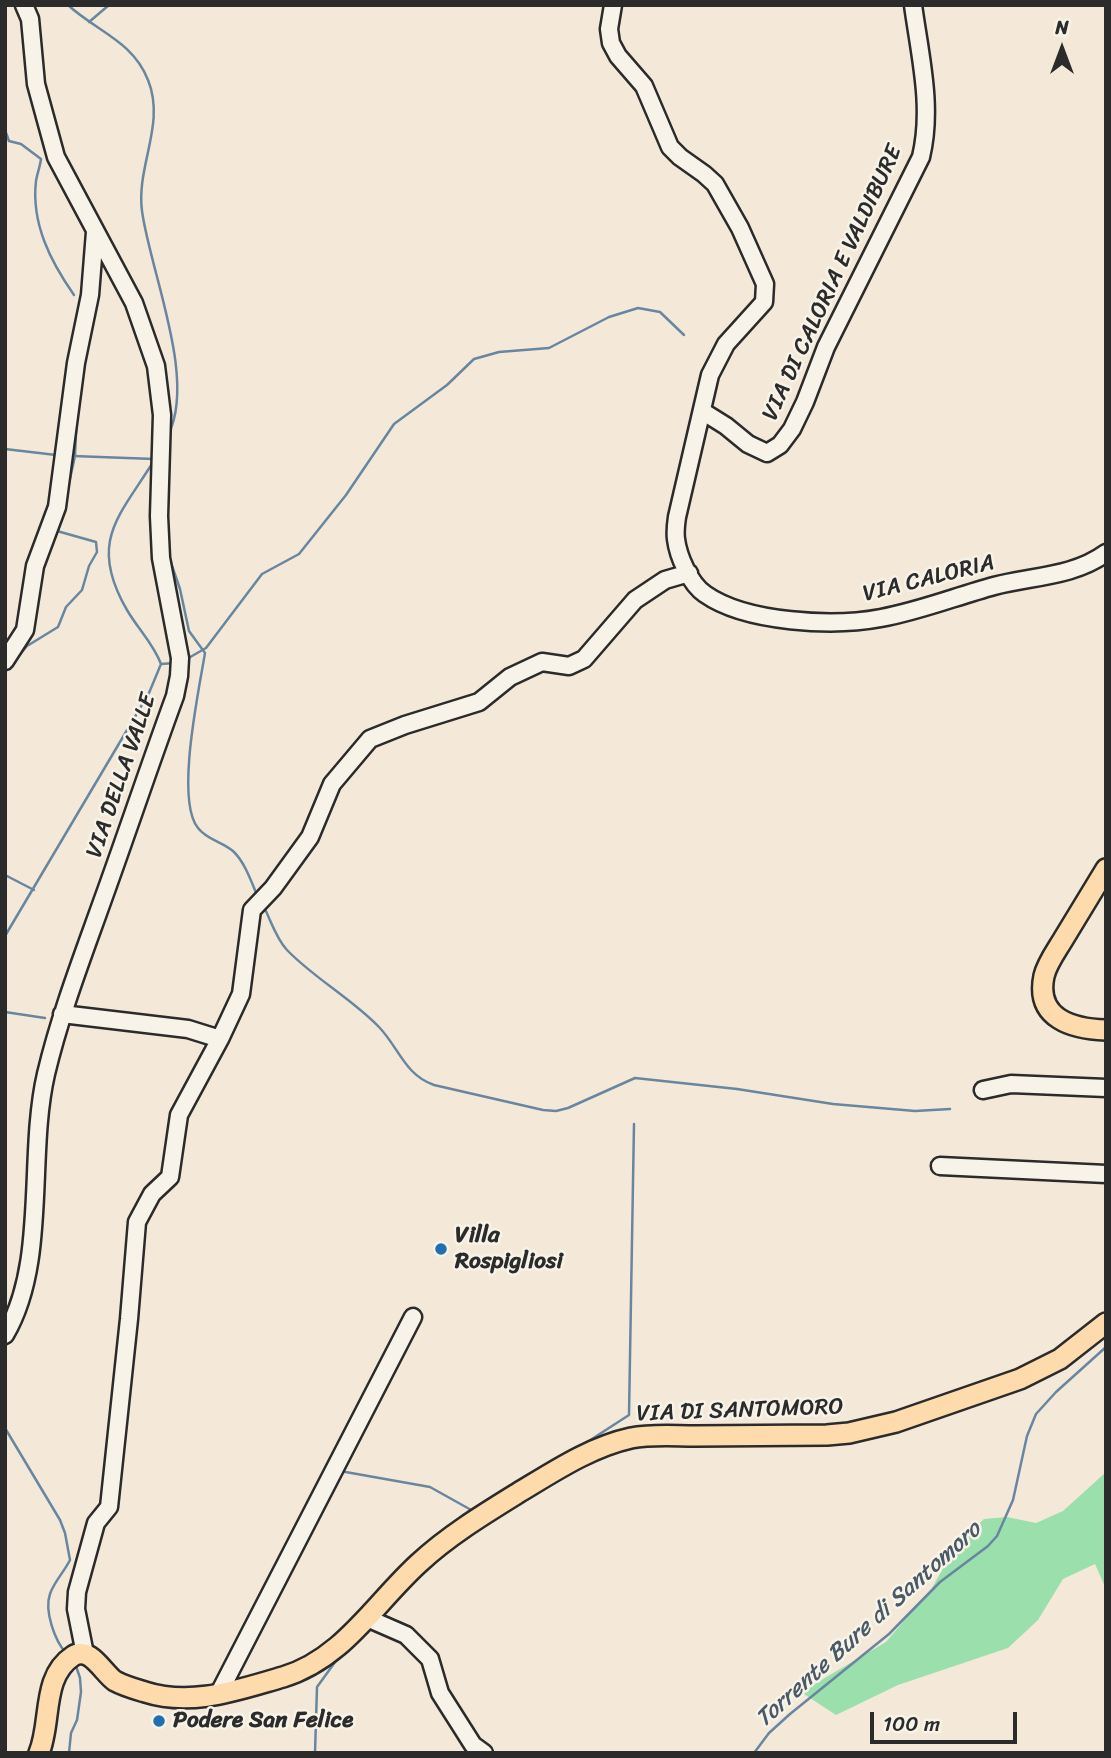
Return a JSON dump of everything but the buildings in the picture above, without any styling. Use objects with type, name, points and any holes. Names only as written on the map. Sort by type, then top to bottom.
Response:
[{"type":"main road","points":[[1106,869],[1053,956],[1044,974],[1043,983],[1048,1009],[1058,1019],[1070,1026],[1106,1030]]},
{"type":"main road","name":"VIA DI SANTOMORO","points":[[74,1659],[115,1681],[151,1694],[188,1700],[218,1695],[307,1668],[325,1658],[368,1618],[388,1592],[421,1561],[469,1525],[579,1457],[632,1438],[827,1435],[849,1433],[895,1422],[1035,1372],[1060,1359],[1106,1323]]},
{"type":"main road","points":[[39,1753],[47,1723],[52,1685],[74,1659]]},
{"type":"street","name":"VIA DELLA VALLE","points":[[5,1335],[18,1310],[27,1279],[42,1091],[62,1014],[175,696],[180,667],[161,558],[159,516],[162,415],[156,366],[134,303],[56,157],[36,84],[30,19],[24,5]]},
{"type":"street","name":"VIA CALORIA","points":[[613,5],[609,29],[611,43],[644,86],[670,147],[680,158],[715,184],[740,228],[765,284],[764,302],[726,344],[710,375],[677,517],[675,537],[681,559],[704,594],[722,603],[782,620],[817,623],[881,618],[1005,583],[1075,570],[1106,553]]},
{"type":"street","name":"VIA DI CALORIA E VALDIBURE","points":[[702,411],[748,444],[767,453],[780,445],[792,429],[826,347],[921,157],[927,132],[927,105],[913,5]]},
{"type":"street","points":[[5,661],[24,630],[35,566],[58,507],[76,363],[90,295],[95,232]]},
{"type":"street","points":[[74,1659],[77,1592],[96,1522],[109,1507],[137,1222],[152,1194],[170,1177],[179,1115],[241,994],[253,911],[310,837],[332,784],[370,739],[479,702],[510,677],[542,662],[569,666],[584,659],[635,600],[665,580],[689,573]]},
{"type":"street","points":[[62,1014],[188,1029],[220,1039]]},
{"type":"street","points":[[983,1090],[1011,1084],[1106,1088]]},
{"type":"street","points":[[940,1166],[1106,1174]]},
{"type":"street","points":[[218,1695],[413,1317]]},
{"type":"street","points":[[368,1618],[406,1635],[429,1659],[440,1693],[473,1745],[484,1753]]},
{"type":"green space","points":[[1106,1472],[1106,1589],[1095,1564],[1063,1579],[1038,1620],[1008,1648],[898,1685],[836,1715],[801,1692],[886,1642],[932,1588],[956,1545],[984,1519],[1007,1517],[1036,1523],[1063,1511]]},
{"type":"waterway","points":[[68,5],[133,55],[148,80],[153,96],[154,113],[141,194],[147,236],[175,355],[176,412],[168,435]]},
{"type":"waterway","points":[[89,22],[109,5]]},
{"type":"waterway","points":[[5,130],[9,141],[21,144],[41,159],[35,197],[40,227],[44,242],[74,295]]},
{"type":"waterway","points":[[185,660],[206,648],[262,574],[299,554],[346,495],[394,424],[447,385],[474,359],[499,352],[549,348],[609,317],[638,308],[660,312],[684,335]]},
{"type":"waterway","points":[[80,387],[86,352]]},
{"type":"waterway","points":[[66,497],[75,456],[77,411]]},
{"type":"waterway","points":[[5,449],[56,455]]},
{"type":"waterway","points":[[73,456],[154,459]]},
{"type":"waterway","points":[[5,936],[149,693],[161,664],[115,586],[109,547],[120,514],[155,459]]},
{"type":"waterway","points":[[5,672],[27,646],[58,627],[66,607],[82,590],[89,566],[97,552],[96,542],[57,531],[60,521]]},
{"type":"waterway","points":[[169,557],[180,589],[189,631],[205,653],[191,744],[191,814],[202,832],[238,856],[257,895]]},
{"type":"waterway","points":[[161,664],[175,663]]},
{"type":"waterway","points":[[5,875],[34,890]]},
{"type":"waterway","points":[[264,907],[287,950],[379,1027],[409,1068],[434,1085],[556,1111],[635,1078],[737,1089],[833,1104],[915,1111],[950,1109]]},
{"type":"waterway","points":[[5,1012],[45,1018]]},
{"type":"waterway","points":[[578,1448],[629,1415],[634,1124]]},
{"type":"waterway","name":"Torrente Bure di Santomoro","points":[[754,1753],[769,1733],[790,1714],[889,1634],[940,1582],[988,1546],[997,1536],[1013,1500],[1027,1436],[1036,1414],[1106,1347]]},
{"type":"waterway","points":[[5,1428],[60,1520],[65,1533],[70,1560],[52,1590],[48,1609],[55,1634],[66,1653]]},
{"type":"waterway","points":[[340,1471],[430,1487],[473,1511]]},
{"type":"waterway","points":[[382,1587],[394,1575]]},
{"type":"waterway","points":[[315,1753],[317,1687],[338,1658]]},
{"type":"waterway","points":[[69,1753],[81,1692],[75,1663]]},
{"type":"place","name":"Villa Rospigliosi","points":[[441,1249]]},
{"type":"place","name":"Podere San Felice","points":[[159,1721]]}]
